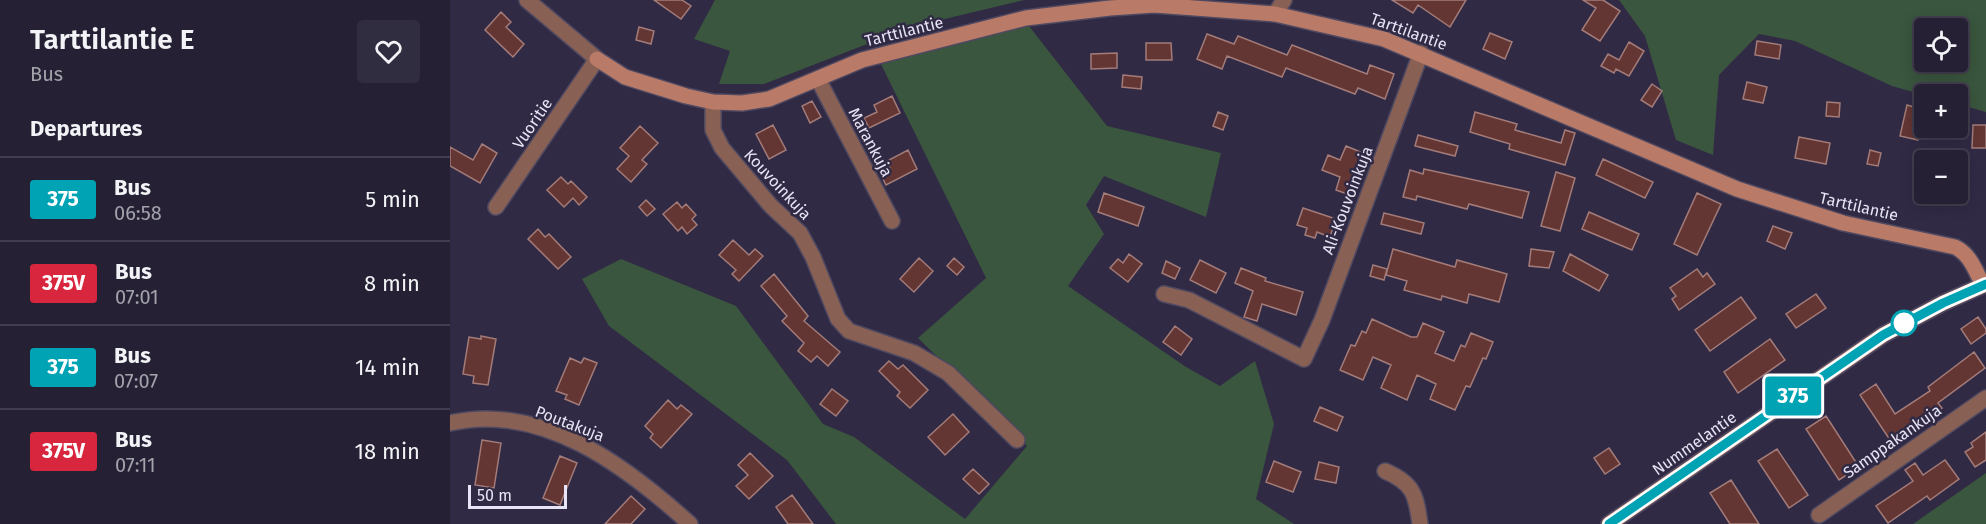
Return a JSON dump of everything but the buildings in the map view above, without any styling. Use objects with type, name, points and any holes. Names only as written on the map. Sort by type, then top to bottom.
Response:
[{"type":"street","name":"Tarttilantie","points":[[528,0],[597,59],[624,77],[713,102],[742,103],[769,99],[862,60],[1045,15],[1154,5],[1275,14],[1374,36],[1421,53],[1737,189],[1843,223],[1955,247],[1964,251],[1985,286]]},
{"type":"street","points":[[1275,14],[1284,0]]},
{"type":"street","name":"Ali-Kouvoinkuja","points":[[1164,294],[1189,300],[1304,359],[1322,320],[1421,53]]},
{"type":"street","name":"Vuoritie","points":[[496,207],[597,59]]},
{"type":"street","name":"Marankuja","points":[[818,79],[892,221]]},
{"type":"street","name":"Kouvoinkuja","points":[[713,102],[713,130],[722,148],[771,206],[800,233],[813,257],[838,319],[849,331],[914,353],[948,373],[1017,440]]},
{"type":"street","name":"Nummelantie","points":[[1609,524],[1883,335],[1985,286]]},
{"type":"street","name":"Samppakankuja","points":[[1819,515],[1986,398]]},
{"type":"street","name":"Poutakuja","points":[[450,423],[490,418],[521,423],[572,440],[597,451],[625,468],[690,524]]},
{"type":"street","points":[[1384,471],[1403,479],[1414,496],[1420,524]]},
{"type":"green space","points":[[715,0],[1024,0],[911,27],[764,84],[719,84],[730,51],[694,39]]},
{"type":"green space","points":[[1619,0],[1986,0],[1986,112],[1968,107],[1968,84],[1914,84],[1914,92],[1892,86],[1795,41],[1759,34],[1719,75],[1713,155],[1676,140],[1645,36]]},
{"type":"green space","points":[[1029,26],[1107,126],[1221,153],[1206,217],[1104,176],[1086,205],[1104,234],[1068,286],[1186,367],[1220,386],[1255,361],[1274,424],[1256,499],[1294,524],[836,524],[787,460],[609,326],[582,279],[621,259],[736,306],[823,424],[854,437],[965,519],[1027,446],[918,338],[986,278],[880,62],[916,51]]},
{"type":"green space","points":[[1986,473],[1986,524],[1913,524]]},
{"type":"bus line","name":"375","points":[[1609,524],[1883,335],[1943,303],[1986,284]]}]
